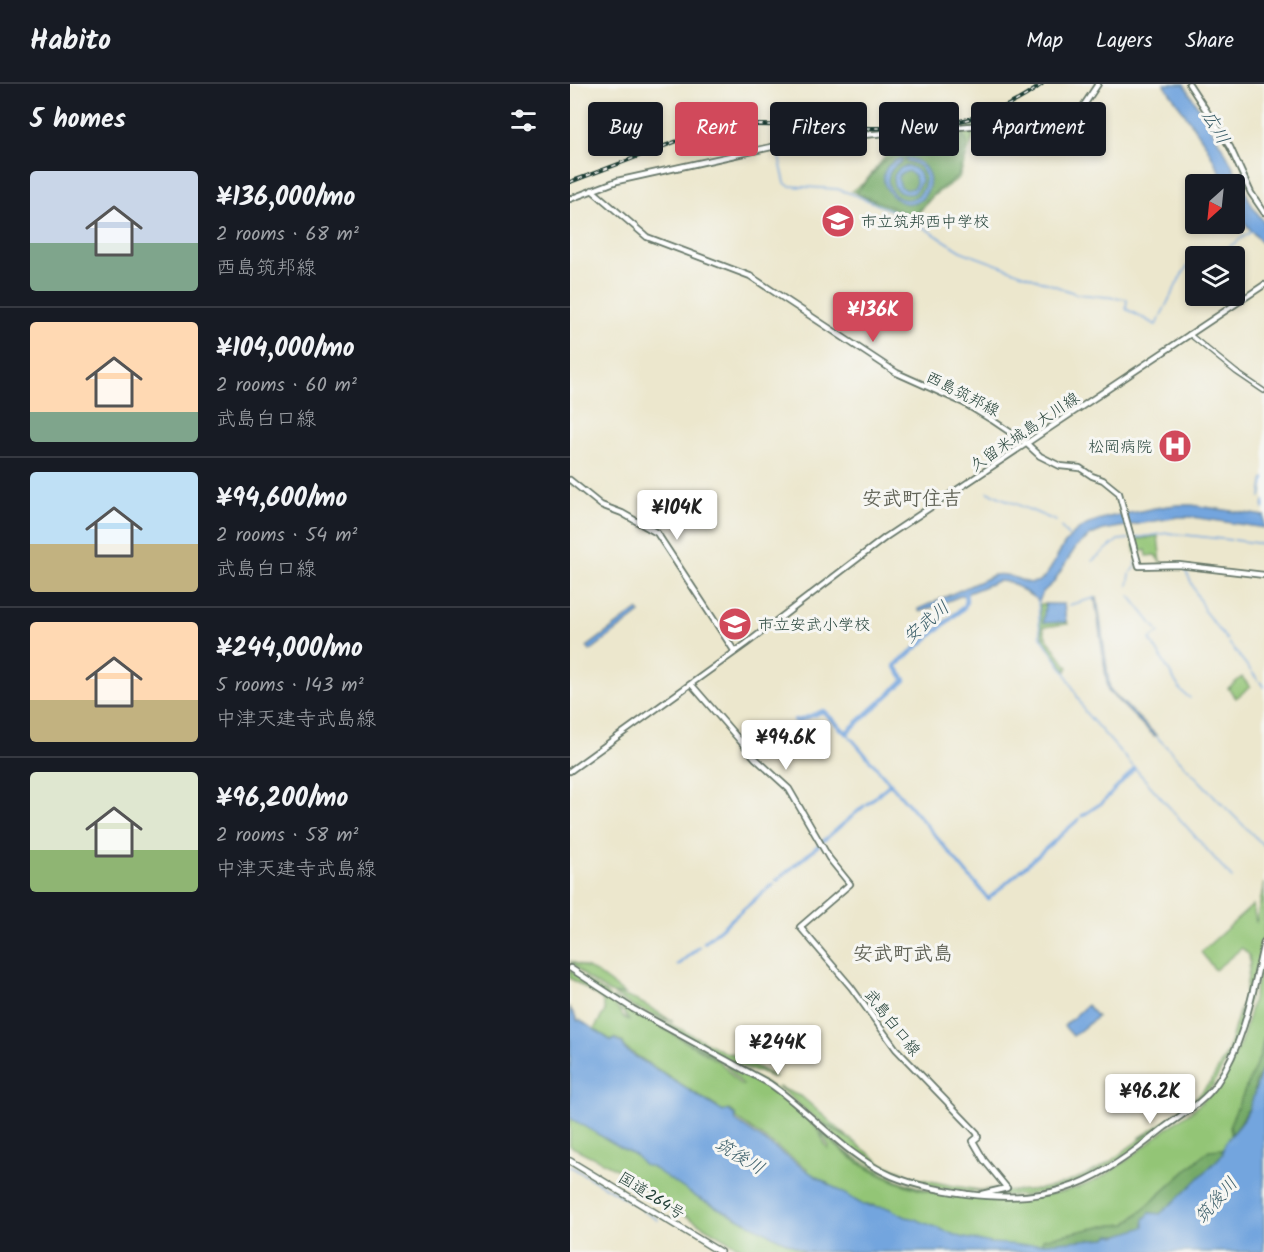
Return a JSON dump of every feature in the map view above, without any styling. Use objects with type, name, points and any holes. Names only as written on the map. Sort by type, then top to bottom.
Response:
[{"type":"highway","name":"国道264号","points":[[570,1161],[720,1252]]},
{"type":"main road","points":[[570,199],[617,181],[659,170],[803,140],[1067,118],[1080,111],[1098,84]]},
{"type":"main road","points":[[1189,84],[1230,147],[1251,193],[1264,212]]},
{"type":"main road","name":"西島筑邦線","points":[[592,190],[647,237],[750,276],[897,373],[964,403],[1026,443],[1034,452],[1049,461],[1060,466],[1080,468],[1103,480],[1118,491],[1139,566],[1179,565],[1264,575]]},
{"type":"main road","name":"久留米城島大川線","points":[[570,771],[735,652],[886,537],[1264,285]]},
{"type":"main road","points":[[570,480],[604,506],[657,533],[735,652]]},
{"type":"main road","name":"武島白口線","points":[[691,684],[755,758],[789,789],[829,858],[850,884],[800,927],[851,987],[896,1049],[977,1133],[978,1137],[973,1141],[984,1160],[1007,1188],[976,1195]]},
{"type":"main road","points":[[570,968],[633,1009],[770,1084],[790,1098],[838,1143],[870,1165],[914,1184],[936,1190],[1023,1197],[1081,1184],[1117,1165],[1207,1095],[1222,1074],[1237,1044],[1264,942]]},
{"type":"street","points":[[1189,334],[1236,372],[1264,391]]},
{"type":"green space","points":[[971,127],[971,143],[959,178],[933,196],[914,218],[879,205],[852,191],[865,182],[886,156],[959,156],[959,128]]},
{"type":"green space","points":[[959,128],[961,128],[967,143],[958,176],[937,191],[914,216],[856,193],[886,159],[895,156],[959,156]]},
{"type":"green space","points":[[1158,536],[1161,563],[1155,555],[1147,556],[1146,550],[1135,553],[1133,540]]},
{"type":"green space","points":[[1040,604],[1045,604],[1068,624],[1043,627],[1046,637],[1068,667],[1066,671],[1043,638],[1040,625]]},
{"type":"green space","points":[[1242,677],[1250,687],[1236,698],[1228,688]]},
{"type":"green space","points":[[1264,883],[1264,935],[1244,1016],[1242,1014],[1250,963],[1249,955],[1242,948],[1215,970],[1201,952],[1253,905],[1256,923]]},
{"type":"green space","points":[[1264,951],[1264,1037],[1260,1056],[1230,1124],[1231,1133],[1236,1130],[1254,1099],[1255,1084],[1264,1065],[1264,1076],[1260,1084],[1261,1099],[1237,1143],[1197,1188],[1158,1222],[1138,1233],[1115,1239],[1042,1246],[1007,1246],[959,1240],[919,1221],[901,1220],[885,1209],[863,1205],[807,1171],[808,1169],[737,1119],[735,1114],[728,1109],[723,1111],[625,1048],[623,1042],[616,1038],[611,1040],[594,1029],[605,1011],[602,999],[570,978],[570,970],[608,995],[624,1018],[629,1020],[613,998],[721,1063],[740,1085],[743,1085],[726,1065],[775,1092],[809,1119],[828,1149],[829,1146],[820,1131],[844,1152],[881,1176],[938,1194],[997,1199],[1050,1194],[1093,1181],[1123,1163],[1204,1100],[1216,1087],[1235,1056],[1247,1022]],"holes":[[[1222,1149],[1223,1154],[1160,1214],[1150,1213],[1144,1219],[1144,1226],[1136,1230],[1123,1235],[1110,1235],[1106,1238],[1042,1244],[1044,1239],[1104,1226],[1126,1224],[1209,1150]]]},
{"type":"green space","points":[[570,961],[594,971],[625,994],[610,993],[587,978]]},
{"type":"green space","points":[[613,994],[637,1001],[673,1022],[633,1007]]},
{"type":"green space","points":[[1241,1005],[1242,1023],[1235,1045],[1213,1085],[1201,1098],[1155,1132],[1139,1138],[1163,1123],[1200,1094],[1211,1081],[1228,1051]]},
{"type":"green space","points":[[641,1015],[772,1087],[842,1148],[872,1168],[905,1183],[928,1190],[980,1197],[945,1194],[927,1190],[891,1179],[875,1171],[845,1152],[771,1089]]},
{"type":"green space","points":[[653,1017],[728,1054],[731,1053],[775,1077],[760,1071],[749,1070],[704,1048]]},
{"type":"green space","points":[[1264,1037],[1264,1065],[1255,1084],[1254,1099],[1236,1130],[1231,1134],[1230,1124],[1260,1056]]},
{"type":"green space","points":[[778,1087],[802,1097],[848,1137],[815,1118]]},
{"type":"green space","points":[[570,1118],[636,1156],[642,1164],[650,1165],[698,1198],[806,1252],[747,1252],[666,1204],[631,1180],[629,1175],[570,1146]]},
{"type":"green space","points":[[820,1123],[850,1139],[879,1163],[907,1173],[882,1170],[854,1153]]},
{"type":"green space","points":[[1147,1136],[1152,1136],[1108,1167],[1061,1188],[1025,1195],[983,1194],[1046,1188],[1069,1182],[1103,1166]]},
{"type":"green space","points":[[1222,1149],[1223,1154],[1168,1207],[1160,1214],[1150,1213],[1142,1229],[1110,1235],[1106,1238],[1041,1244],[1043,1239],[1104,1226],[1127,1224],[1209,1150]]},
{"type":"green space","points":[[888,1172],[979,1190],[1001,1189],[971,1192],[943,1189]]},
{"type":"water","points":[[1164,84],[1184,84],[1236,174],[1221,174],[1205,143]]},
{"type":"water","points":[[902,158],[902,162],[891,170],[888,179],[890,189],[896,196],[905,199],[912,198],[924,188],[923,172],[917,165],[906,161],[905,158],[921,164],[929,177],[928,189],[920,200],[910,204],[900,201],[885,185],[884,175],[889,165]]},
{"type":"water","points":[[907,166],[919,174],[921,182],[914,193],[906,194],[896,189],[893,179],[895,173]],"holes":[[[908,171],[915,176],[916,183],[913,188],[907,190],[901,187],[898,179],[900,174]]]},
{"type":"water","points":[[1245,191],[1264,222],[1264,245],[1246,225]]},
{"type":"water","points":[[1177,505],[1192,505],[1264,516],[1264,528],[1178,517],[1103,530],[1091,535],[1076,547],[1039,601],[1010,582],[998,581],[920,612],[918,609],[994,575],[1007,575],[1034,583],[1039,581],[1050,570],[1065,543],[1088,524],[1097,520]]},
{"type":"water","points":[[1095,598],[1097,598],[1110,690],[1156,735],[1154,736],[1108,691]]},
{"type":"water","points":[[1045,604],[1064,604],[1066,622],[1043,623]]},
{"type":"water","points":[[637,610],[640,613],[590,651],[587,647]]},
{"type":"water","points":[[1087,1005],[1097,1017],[1073,1036],[1064,1026]]},
{"type":"water","name":"筑後川","points":[[570,1008],[578,1021],[580,1020],[611,1041],[615,1039],[623,1044],[625,1050],[723,1112],[727,1110],[735,1115],[736,1121],[815,1176],[863,1205],[888,1208],[960,1237],[991,1243],[1022,1245],[1106,1238],[1144,1227],[1144,1219],[1150,1213],[1160,1214],[1223,1154],[1225,1143],[1246,1116],[1264,1065],[1264,1252],[806,1252],[698,1198],[650,1166],[642,1164],[636,1156],[570,1118]]},
{"type":"waterway","points":[[779,156],[785,183],[789,186],[837,189],[852,194],[905,216],[963,252],[1077,294],[1127,299],[1126,309],[1156,325],[1185,270]]},
{"type":"waterway","points":[[1230,246],[1252,231]]},
{"type":"waterway","points":[[1261,497],[1264,478]]},
{"type":"waterway","points":[[988,492],[1056,521]]},
{"type":"waterway","points":[[1263,509],[1264,501]]},
{"type":"waterway","points":[[1061,527],[1068,536]]},
{"type":"waterway","points":[[1134,538],[1168,533],[1231,540]]},
{"type":"waterway","points":[[1092,561],[1118,540],[1129,539]]},
{"type":"waterway","points":[[1234,540],[1264,544]]},
{"type":"waterway","points":[[1131,572],[1136,567],[1135,562]]},
{"type":"waterway","points":[[1184,567],[1205,612],[1227,640]]},
{"type":"waterway","points":[[1128,586],[1130,574]]},
{"type":"waterway","name":"安武川","points":[[795,720],[798,721],[823,711],[846,733],[905,680],[895,666],[964,607],[967,590]]},
{"type":"waterway","points":[[1130,596],[1157,630]]},
{"type":"waterway","points":[[1069,605],[1095,598]]},
{"type":"waterway","points":[[1038,599],[1040,635],[1066,674],[1085,712],[1232,878]]},
{"type":"waterway","points":[[1159,632],[1150,639],[1181,691],[1190,698]]},
{"type":"waterway","points":[[1229,643],[1258,680]]},
{"type":"waterway","points":[[1260,682],[1264,687]]},
{"type":"waterway","name":"安武川","points":[[846,732],[849,735]]},
{"type":"waterway","points":[[1157,737],[1223,805]]},
{"type":"waterway","points":[[851,738],[922,820]]},
{"type":"waterway","points":[[1082,816],[1103,802],[1134,769]]},
{"type":"waterway","points":[[867,804],[891,783]]},
{"type":"waterway","points":[[822,842],[864,806]]},
{"type":"waterway","points":[[1225,807],[1264,846]]},
{"type":"waterway","points":[[1020,871],[1079,819]]},
{"type":"waterway","points":[[924,822],[973,881]]},
{"type":"waterway","points":[[776,881],[819,845]]},
{"type":"waterway","points":[[975,882],[988,899],[1018,873]]},
{"type":"waterway","points":[[704,943],[773,884]]},
{"type":"waterway","points":[[678,965],[699,947]]},
{"type":"waterway","points":[[570,1166],[636,1205]]},
{"type":"waterway","points":[[642,1210],[658,1220]]},
{"type":"railway","points":[[570,182],[686,138],[723,127],[763,125],[890,128],[954,122],[985,114],[1015,102],[1042,84]]},
{"type":"place","name":"市立筑邦西中学校","points":[[838,221]]},
{"type":"place","name":"松岡病院","points":[[1175,446]]},
{"type":"place","name":"市立安武小学校","points":[[735,624]]},
{"type":"district","name":"安武町住吉","points":[[912,498]]},
{"type":"district","name":"安武町武島","points":[[903,953]]},
{"type":"water label","name":"広川","points":[[1216,127]]}]
